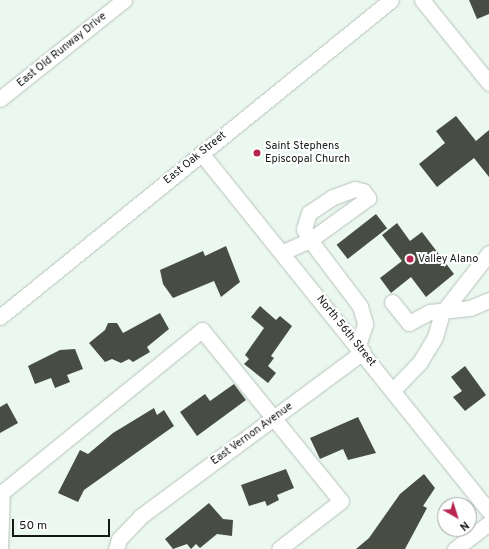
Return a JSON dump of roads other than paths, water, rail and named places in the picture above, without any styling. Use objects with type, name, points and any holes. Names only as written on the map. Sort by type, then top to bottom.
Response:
[{"type":"street","name":"East Old Runway Drive","points":[[0,99],[124,0]]},
{"type":"street","name":"East Oak Street","points":[[0,318],[391,0]]},
{"type":"street","points":[[422,0],[489,83]]},
{"type":"street","name":"North 56th Street","points":[[201,153],[361,348],[489,511]]},
{"type":"street","points":[[283,252],[310,240],[360,306],[365,324],[361,348]]},
{"type":"street","points":[[393,390],[420,362],[436,337],[446,309],[489,253]]},
{"type":"street","points":[[392,302],[409,323],[446,309],[470,308],[489,300]]},
{"type":"street","points":[[0,548],[1,493],[202,330],[272,420],[341,501],[279,549]]},
{"type":"street","name":"East Vernon Avenue","points":[[116,549],[119,539],[141,516],[272,420],[361,348]]},
{"type":"street","points":[[455,549],[489,523]]},
{"type":"place","name":"Saint Stephens Episcopal Church","points":[[257,153]]},
{"type":"place","name":"Valley Alano","points":[[410,259]]}]
